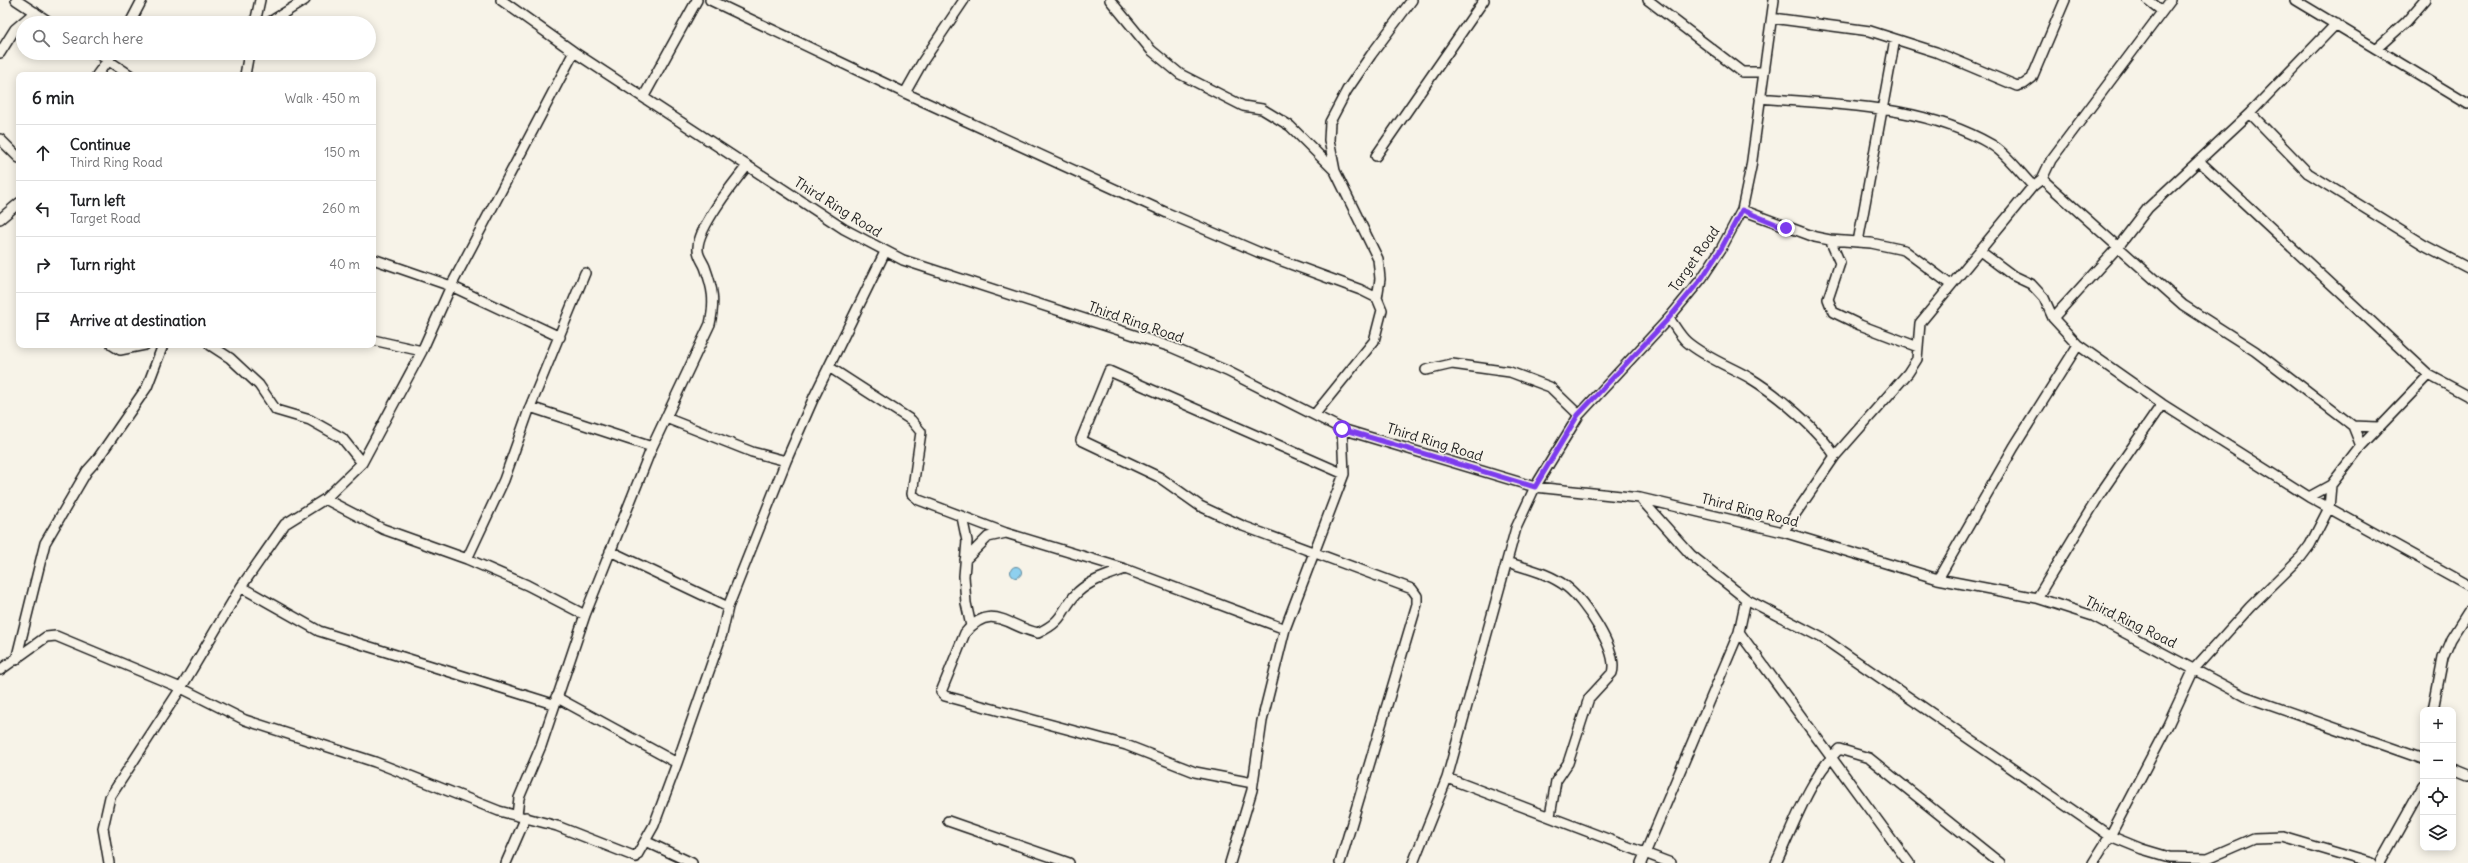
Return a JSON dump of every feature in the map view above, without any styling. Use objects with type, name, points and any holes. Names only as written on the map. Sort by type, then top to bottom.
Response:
[{"type":"street","points":[[16,0],[41,16]]},
{"type":"street","points":[[134,16],[142,0]]},
{"type":"street","points":[[257,16],[260,0]]},
{"type":"street","points":[[279,16],[305,0]]},
{"type":"street","name":"Third Ring Road","points":[[501,0],[574,52],[644,96],[747,166],[844,229],[885,252],[991,289],[1171,347],[1315,414],[1342,429],[1535,487],[1640,498],[1783,532],[1938,579],[2038,598],[2093,616],[2244,696],[2420,757]]},
{"type":"street","points":[[644,96],[697,0]]},
{"type":"street","points":[[710,0],[905,93],[1167,213],[1258,252],[1360,290],[1377,298]]},
{"type":"street","points":[[905,93],[923,61],[964,0]]},
{"type":"street","points":[[1110,0],[1151,50],[1180,74],[1243,106],[1262,109],[1290,126],[1335,171]]},
{"type":"street","points":[[1315,414],[1374,341],[1382,310],[1377,298],[1380,279],[1378,259],[1335,171],[1329,140],[1330,122],[1347,90],[1412,0]]},
{"type":"street","points":[[1376,156],[1484,0]]},
{"type":"street","points":[[1648,0],[1742,72],[1763,72]]},
{"type":"street","name":"Target Road","points":[[1413,863],[1447,778],[1516,528],[1535,487],[1578,415],[1669,318],[1702,278],[1721,249],[1742,210],[1751,166],[1774,0]]},
{"type":"street","points":[[1772,18],[1870,30],[1936,52],[2017,86],[2024,84],[2032,78],[2065,0]]},
{"type":"street","points":[[2148,0],[2162,11]]},
{"type":"street","points":[[1783,532],[1835,456],[1908,373],[1917,359],[1920,323],[2033,186],[2042,179],[2051,160],[2171,0]]},
{"type":"street","points":[[2295,0],[2468,104]]},
{"type":"street","points":[[2377,48],[2406,22],[2425,0]]},
{"type":"street","points":[[30,16],[35,12]]},
{"type":"street","points":[[2053,318],[2118,247],[2148,208],[2250,113],[2336,24]]},
{"type":"street","points":[[0,53],[16,27]]},
{"type":"street","points":[[1858,242],[1895,39]]},
{"type":"street","points":[[109,863],[103,828],[110,797],[181,688],[241,587],[285,524],[325,500],[362,463],[422,351],[451,286],[574,52]]},
{"type":"street","points":[[99,72],[108,60]]},
{"type":"street","points":[[113,60],[127,72]]},
{"type":"street","points":[[246,72],[248,60]]},
{"type":"street","points":[[1760,98],[1883,108],[1962,130],[1993,146],[2033,186]]},
{"type":"street","points":[[2250,113],[2308,173],[2424,245],[2468,268]]},
{"type":"street","points":[[0,139],[16,155]]},
{"type":"street","points":[[2199,161],[2429,375],[2468,396]]},
{"type":"street","points":[[506,863],[522,816],[519,798],[541,746],[554,701],[584,615],[652,447],[710,324],[714,302],[711,285],[698,249],[700,242],[714,210],[747,166]]},
{"type":"street","points":[[2042,179],[2183,305],[2255,351],[2353,426],[2361,446]]},
{"type":"street","points":[[0,219],[16,206]]},
{"type":"street","points":[[1742,210],[1786,228],[1830,240],[1858,242],[1904,250],[1952,285]]},
{"type":"street","points":[[1830,240],[1840,263],[1828,299],[1833,312],[1860,325],[1918,347]]},
{"type":"street","points":[[1980,251],[2012,275],[2031,284],[2044,298],[2053,318],[2078,345],[2162,404],[2309,497],[2468,585]]},
{"type":"street","points":[[0,670],[16,660],[46,637],[56,636],[181,688],[244,720],[375,762],[499,811],[557,826],[635,860],[654,825],[678,763],[722,634],[728,607],[786,462],[829,367],[885,252]]},
{"type":"street","points":[[376,260],[451,286],[560,337]]},
{"type":"street","points":[[468,559],[504,480],[530,407],[585,273]]},
{"type":"street","points":[[1669,318],[1686,342],[1717,362],[1751,379],[1773,395],[1825,439],[1835,456]]},
{"type":"street","points":[[376,341],[422,351]]},
{"type":"street","points":[[1938,579],[2014,447],[2078,345]]},
{"type":"street","points":[[117,348],[120,350],[130,348]]},
{"type":"street","points":[[16,660],[45,543],[87,471],[96,461],[147,387],[162,348]]},
{"type":"street","points":[[214,348],[225,355],[259,385],[276,410],[310,420],[342,438],[362,463]]},
{"type":"street","points":[[1426,370],[1452,364],[1510,372],[1550,388],[1578,415]]},
{"type":"street","points":[[829,367],[912,420],[921,432],[912,494],[919,500],[1006,533],[1125,569],[1285,629]]},
{"type":"street","points":[[1340,863],[1417,604],[1417,596],[1412,589],[1243,526],[1200,506],[1159,477],[1081,440],[1109,371],[1344,474]]},
{"type":"street","points":[[2309,497],[2331,485],[2361,446],[2429,375]]},
{"type":"street","points":[[2038,598],[2100,494],[2162,404]]},
{"type":"street","points":[[530,407],[652,447]]},
{"type":"street","points":[[666,418],[752,452],[786,462]]},
{"type":"street","points":[[2353,426],[2378,427]]},
{"type":"street","points":[[1230,863],[1253,783],[1262,721],[1285,629],[1344,474],[1342,429]]},
{"type":"street","points":[[2094,863],[2110,836],[2168,725],[2194,669],[2250,607],[2301,557],[2310,545],[2329,508],[2331,485]]},
{"type":"street","points":[[1640,498],[1691,555],[1746,599],[1824,639],[2110,836],[2142,849],[2169,857],[2208,858],[2254,838],[2283,837],[2371,863]]},
{"type":"street","points":[[325,500],[384,529],[468,559],[527,585],[584,615]]},
{"type":"street","points":[[962,517],[967,541],[965,560],[966,603],[971,626]]},
{"type":"street","points":[[965,560],[988,537],[1006,533]]},
{"type":"street","points":[[610,551],[728,607]]},
{"type":"street","points":[[1507,562],[1547,575],[1567,587],[1603,632],[1611,656],[1612,673],[1589,698],[1568,763],[1556,781],[1550,816]]},
{"type":"street","points":[[1125,569],[1089,584],[1078,593],[1058,622],[1038,633],[1026,631],[1011,621],[998,617],[985,617],[971,626],[965,633],[941,692],[944,696],[1126,745],[1195,772],[1253,783]]},
{"type":"street","points":[[241,587],[319,631],[554,701],[678,763]]},
{"type":"street","points":[[1641,863],[1740,632],[1746,599]]},
{"type":"street","points":[[2434,707],[2443,658],[2451,639],[2468,612]]},
{"type":"street","points":[[1740,632],[1909,863]]},
{"type":"street","points":[[1776,863],[1807,796],[1831,757],[1839,749],[1869,758],[2000,863]]},
{"type":"street","points":[[2456,770],[2468,775]]},
{"type":"street","points":[[1447,778],[1672,863]]},
{"type":"street","points":[[2380,863],[2420,791]]},
{"type":"street","points":[[948,821],[1063,862]]},
{"type":"street","points":[[645,840],[692,863]]},
{"type":"water","points":[[1016,566],[1020,568],[1022,572],[1020,576],[1016,578],[1012,576],[1010,572],[1012,568]]},
{"type":"route","points":[[1342,429],[1535,487],[1578,415],[1613,375],[1669,318],[1702,278],[1721,249],[1742,210],[1786,228]]}]
